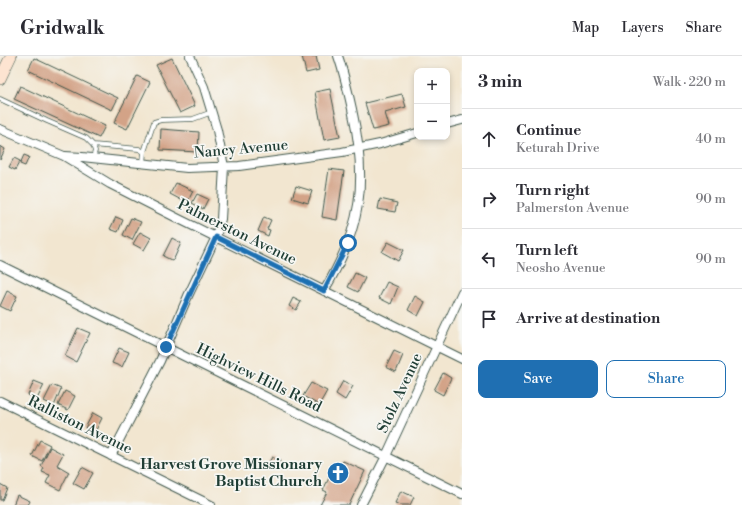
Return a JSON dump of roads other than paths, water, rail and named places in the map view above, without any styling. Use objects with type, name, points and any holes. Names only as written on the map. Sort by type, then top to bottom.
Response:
[{"type":"street","points":[[0,79],[11,56]]},
{"type":"street","points":[[111,456],[166,347],[216,237],[221,219],[224,167],[217,130],[204,87],[190,56]]},
{"type":"street","points":[[324,291],[343,254],[355,222],[360,191],[361,173],[359,148],[345,78],[338,56]]},
{"type":"street","points":[[450,123],[462,120]]},
{"type":"street","name":"Palmerston Avenue","points":[[0,129],[64,156],[110,184],[462,359]]},
{"type":"street","name":"Nancy Avenue","points":[[64,156],[187,168],[224,167],[319,156],[359,148],[414,134]]},
{"type":"street","name":"Highview Hills Road","points":[[0,265],[462,494]]},
{"type":"street","name":"Stolz Avenue","points":[[361,505],[386,456],[462,292]]},
{"type":"street","name":"Ralliston Avenue","points":[[0,401],[211,505]]},
{"type":"lane","points":[[0,99],[86,138],[93,145],[95,152],[93,158]]},
{"type":"lane","points":[[143,164],[144,152],[154,122],[161,120],[193,119],[212,112]]},
{"type":"lane","points":[[93,145],[139,149],[144,152]]},
{"type":"place","name":"Harvest Grove Missionary Baptist Church","points":[[338,473]]}]
